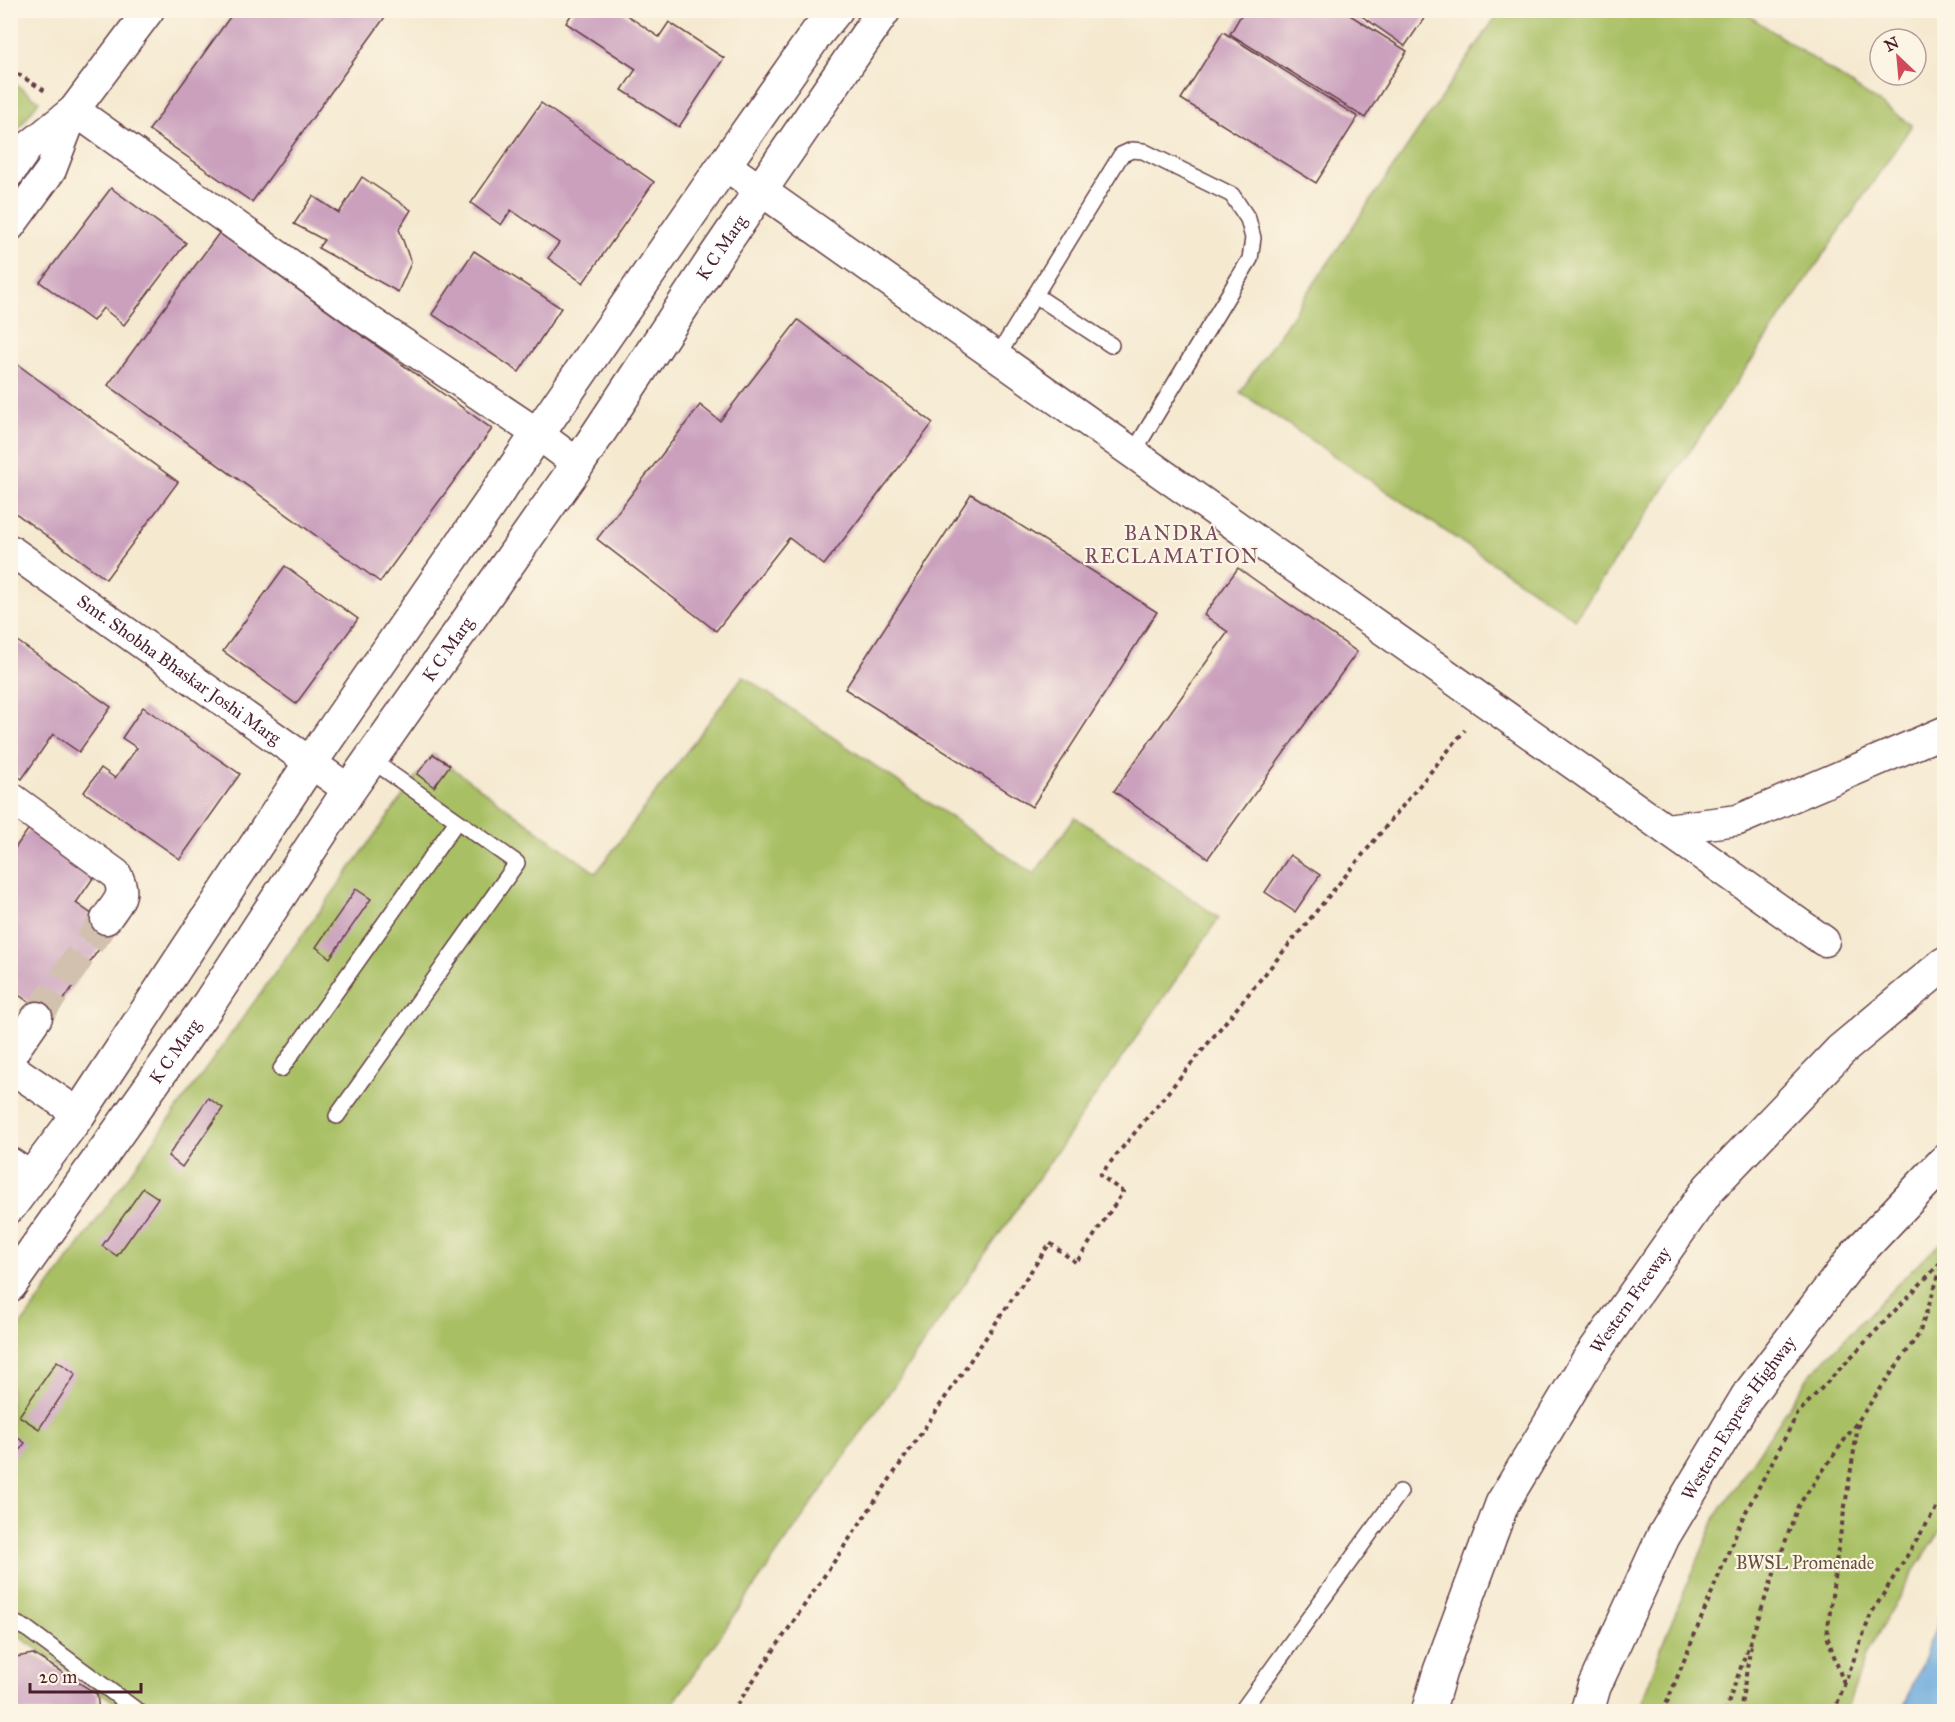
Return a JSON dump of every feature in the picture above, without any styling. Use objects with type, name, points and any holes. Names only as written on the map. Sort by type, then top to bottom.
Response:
[{"type":"main road","points":[[61,1214],[19,1184],[79,1114],[311,762],[817,33],[836,10]]},
{"type":"main road","name":"K C Marg","points":[[10,1285],[208,1005],[370,759],[578,464],[760,190],[884,10]]},
{"type":"main road","name":"Western Freeway","points":[[1428,1712],[1440,1671],[1502,1504],[1587,1362],[1709,1188],[1841,1050],[1944,964]]},
{"type":"main road","name":"Western Express Highway","points":[[1587,1712],[1594,1687],[1663,1537],[1747,1397],[1855,1256],[1944,1162]]},
{"type":"street","points":[[10,172],[27,148],[74,110],[149,10]]},
{"type":"street","points":[[10,226],[51,171],[74,110]]},
{"type":"street","points":[[74,110],[368,320],[538,434],[578,464]]},
{"type":"street","points":[[725,165],[1824,941]]},
{"type":"street","name":"Smt. Shobha Bhaskar Joshi Marg","points":[[10,550],[349,790]]},
{"type":"street","points":[[1666,829],[1738,819],[1944,732]]},
{"type":"street","points":[[10,798],[116,874],[123,889],[122,896],[106,919]]},
{"type":"street","points":[[10,1056],[37,1017]]},
{"type":"street","points":[[10,1067],[79,1114]]},
{"type":"lane","points":[[997,357],[1121,155],[1132,150],[1143,151],[1232,195],[1248,219],[1254,238],[1250,259],[1133,453]]},
{"type":"lane","points":[[1035,295],[1111,345]]},
{"type":"lane","points":[[337,1116],[517,863],[370,759]]},
{"type":"lane","points":[[281,1069],[457,821]]},
{"type":"lane","points":[[1241,1712],[1400,1492]]},
{"type":"lane","points":[[10,1621],[27,1629],[139,1712]]},
{"type":"path","points":[[732,1712],[1050,1243],[1076,1263],[1123,1192],[1100,1175],[1487,703]]},
{"type":"path","points":[[1725,1712],[1798,1506],[1919,1334],[1944,1260]]},
{"type":"path","points":[[1663,1712],[1741,1521],[1798,1413],[1944,1260]]},
{"type":"path","points":[[1844,1684],[1827,1636],[1837,1555],[1859,1419]]},
{"type":"path","points":[[1834,1712],[1871,1614],[1944,1496]]},
{"type":"path","points":[[1740,1712],[1754,1631]]},
{"type":"green space","points":[[1500,11],[1742,11],[1912,125],[1575,619],[1240,392]]},
{"type":"green space","points":[[11,81],[39,101],[11,139]]},
{"type":"green space","points":[[743,676],[1034,874],[1075,817],[1219,918],[668,1711],[127,1711],[11,1631],[11,1339],[433,754],[596,873]]},
{"type":"green space","name":"BWSL Promenade","points":[[1944,1241],[1944,1526],[1910,1578],[1867,1653],[1846,1711],[1639,1711],[1664,1640],[1716,1517],[1809,1376],[1915,1266]]},
{"type":"water","points":[[1944,1608],[1944,1711],[1902,1711]]},
{"type":"building","points":[[235,10],[390,10],[252,202],[149,130]]},
{"type":"building","points":[[574,10],[619,10],[659,37],[669,22],[724,58],[679,127],[622,90],[636,69],[566,23]]},
{"type":"building","points":[[1244,10],[1342,10],[1407,51],[1365,118],[1230,34]]},
{"type":"building","points":[[1353,10],[1430,10],[1405,46]]},
{"type":"building","points":[[1223,32],[1358,117],[1316,183],[1181,99]]},
{"type":"building","points":[[541,103],[654,182],[583,283],[548,258],[559,243],[511,210],[501,225],[471,203]]},
{"type":"building","points":[[362,177],[411,210],[399,229],[411,263],[398,292],[318,248],[324,240],[294,224],[313,196],[339,213]]},
{"type":"building","points":[[111,188],[186,243],[124,325],[103,308],[93,321],[40,282]]},
{"type":"building","points":[[219,233],[492,429],[380,582],[108,385]]},
{"type":"building","points":[[474,251],[561,308],[519,372],[432,314]]},
{"type":"building","points":[[798,320],[933,423],[824,565],[789,538],[716,631],[597,539],[700,405],[720,421]]},
{"type":"building","points":[[10,359],[178,482],[106,579],[10,509]]},
{"type":"building","points":[[971,494],[1157,612],[1032,807],[845,689]]},
{"type":"building","points":[[285,566],[358,619],[296,704],[223,651]]},
{"type":"building","points":[[1238,568],[1357,652],[1208,858],[1114,791],[1228,632],[1204,615]]},
{"type":"building","points":[[10,636],[111,707],[79,752],[53,734],[22,779],[10,771]]},
{"type":"building","points":[[143,707],[240,774],[180,859],[84,792],[101,768],[115,778],[137,748],[122,738]]},
{"type":"building","points":[[433,754],[450,765],[434,787],[417,774]]},
{"type":"building","points":[[35,820],[102,865],[76,903],[113,929],[51,1018],[13,991],[10,994],[10,855]]},
{"type":"building","points":[[1290,855],[1320,875],[1295,912],[1265,892]]},
{"type":"building","points":[[356,889],[371,899],[330,958],[316,947]]},
{"type":"building","points":[[208,1098],[223,1108],[182,1167],[168,1156]]},
{"type":"building","points":[[143,1188],[158,1198],[117,1256],[102,1246]]},
{"type":"building","points":[[57,1361],[76,1374],[39,1429],[19,1416]]},
{"type":"building","points":[[10,1432],[25,1443],[10,1463]]},
{"type":"building","points":[[33,1654],[97,1694],[99,1712],[10,1712],[10,1658]]},
{"type":"tunnel","points":[[37,1017],[106,919]]},
{"type":"district","name":"BANDRA RECLAMATION","points":[[1172,544]]}]
